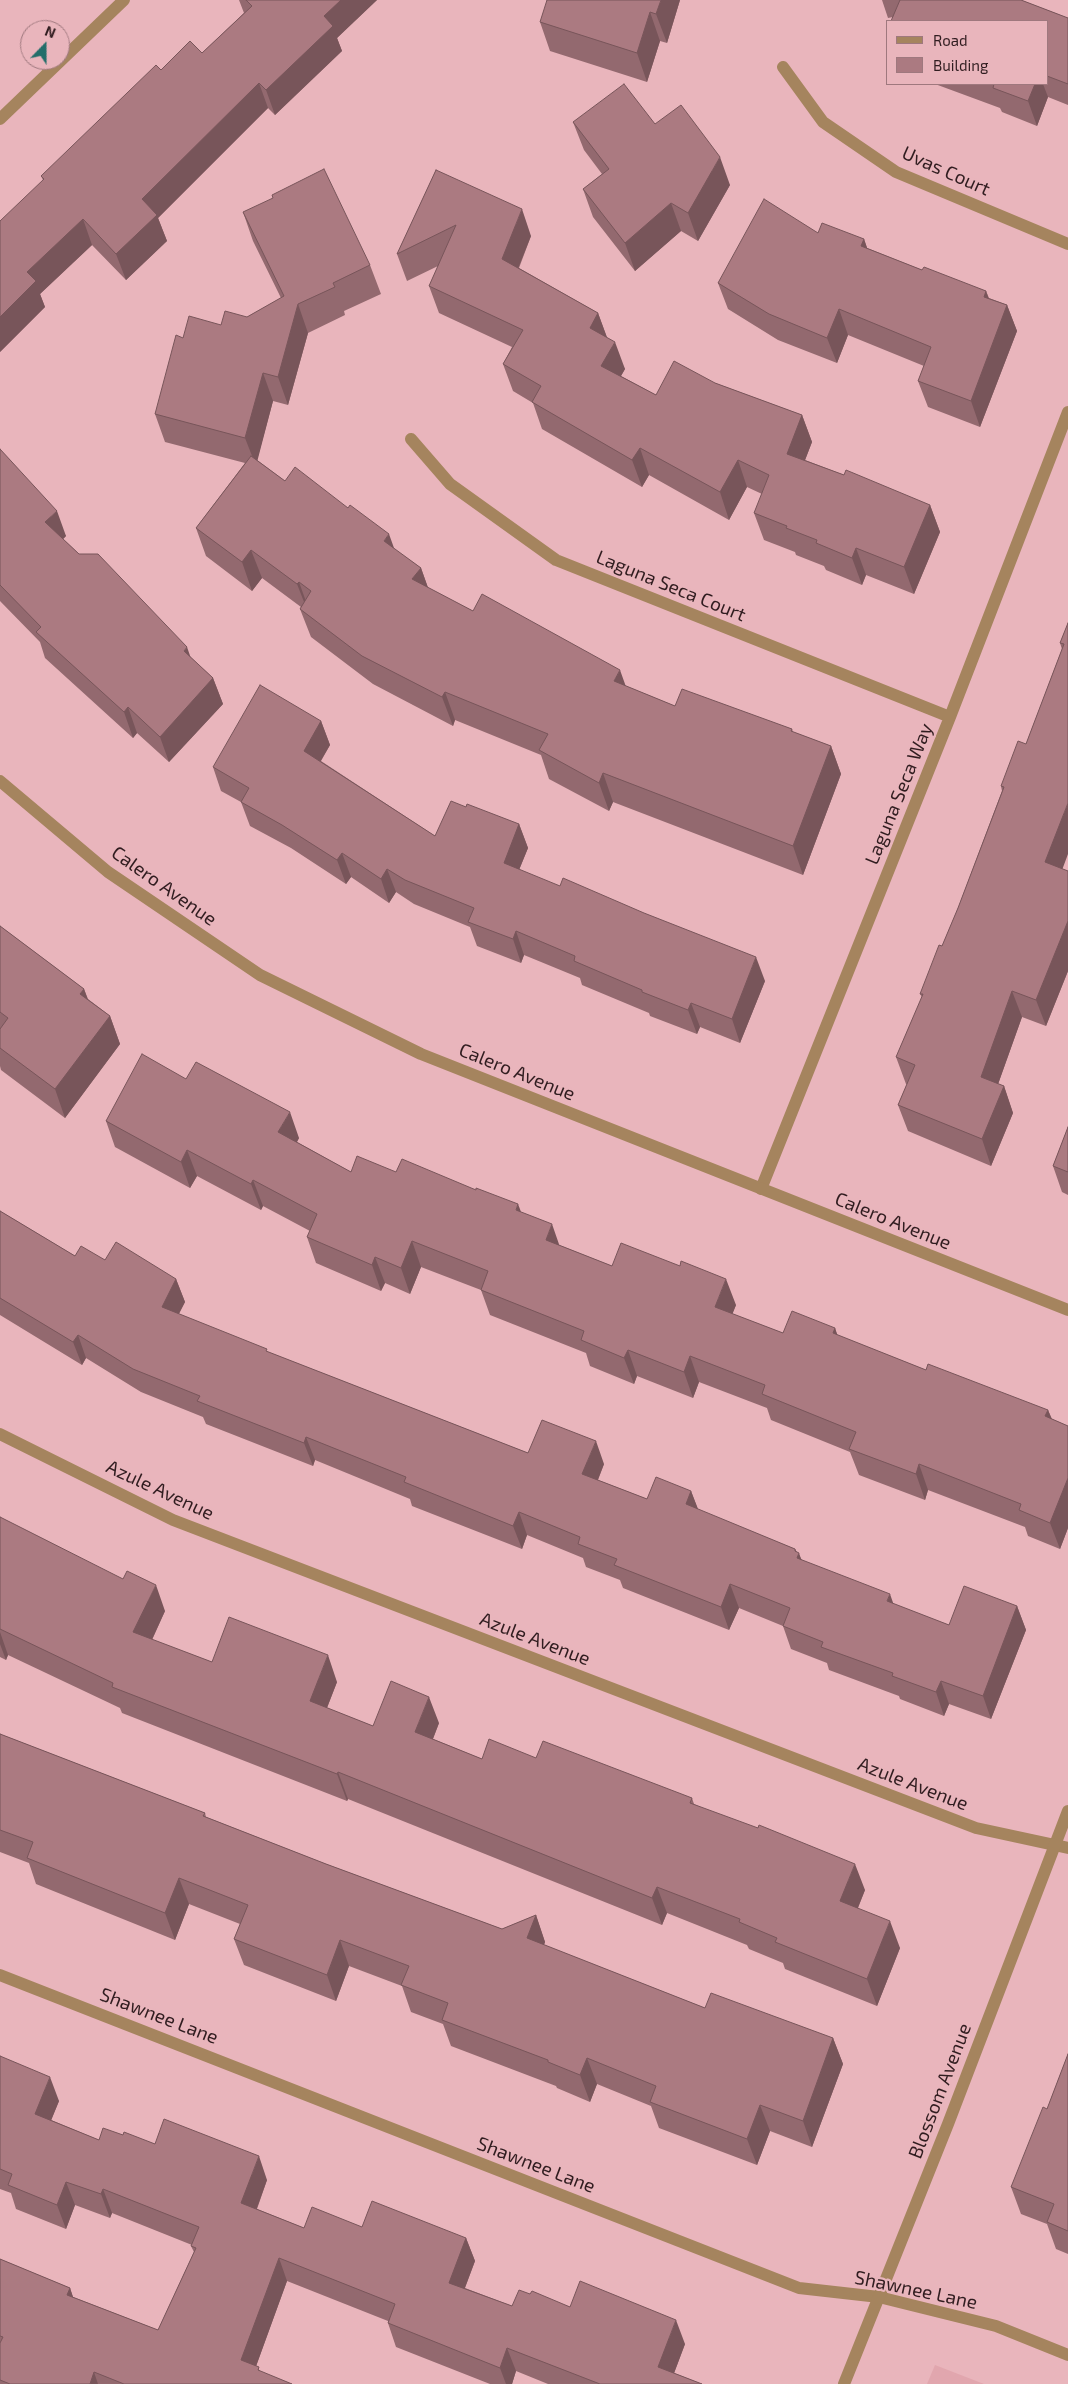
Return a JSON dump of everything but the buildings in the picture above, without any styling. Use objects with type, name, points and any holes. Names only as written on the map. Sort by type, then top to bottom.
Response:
[{"type":"street","points":[[0,119],[124,0]]},
{"type":"street","name":"Uvas Court","points":[[783,68],[823,122],[896,172],[1068,244]]},
{"type":"street","name":"Laguna Seca Way","points":[[762,1189],[950,717],[1068,412]]},
{"type":"street","name":"Laguna Seca Court","points":[[411,439],[450,484],[556,560],[950,717]]},
{"type":"street","name":"Calero Avenue","points":[[0,781],[108,872],[260,975],[421,1054],[1068,1310]]},
{"type":"street","name":"Azule Avenue","points":[[0,1434],[173,1520],[976,1828],[1068,1848]]},
{"type":"street","name":"Blossom Avenue","points":[[844,2384],[1068,1811]]},
{"type":"street","name":"Shawnee Lane","points":[[0,1975],[799,2288],[879,2297],[996,2326],[1068,2355]]},
{"type":"shaded area","points":[[935,2365],[984,2384],[927,2384]]}]
